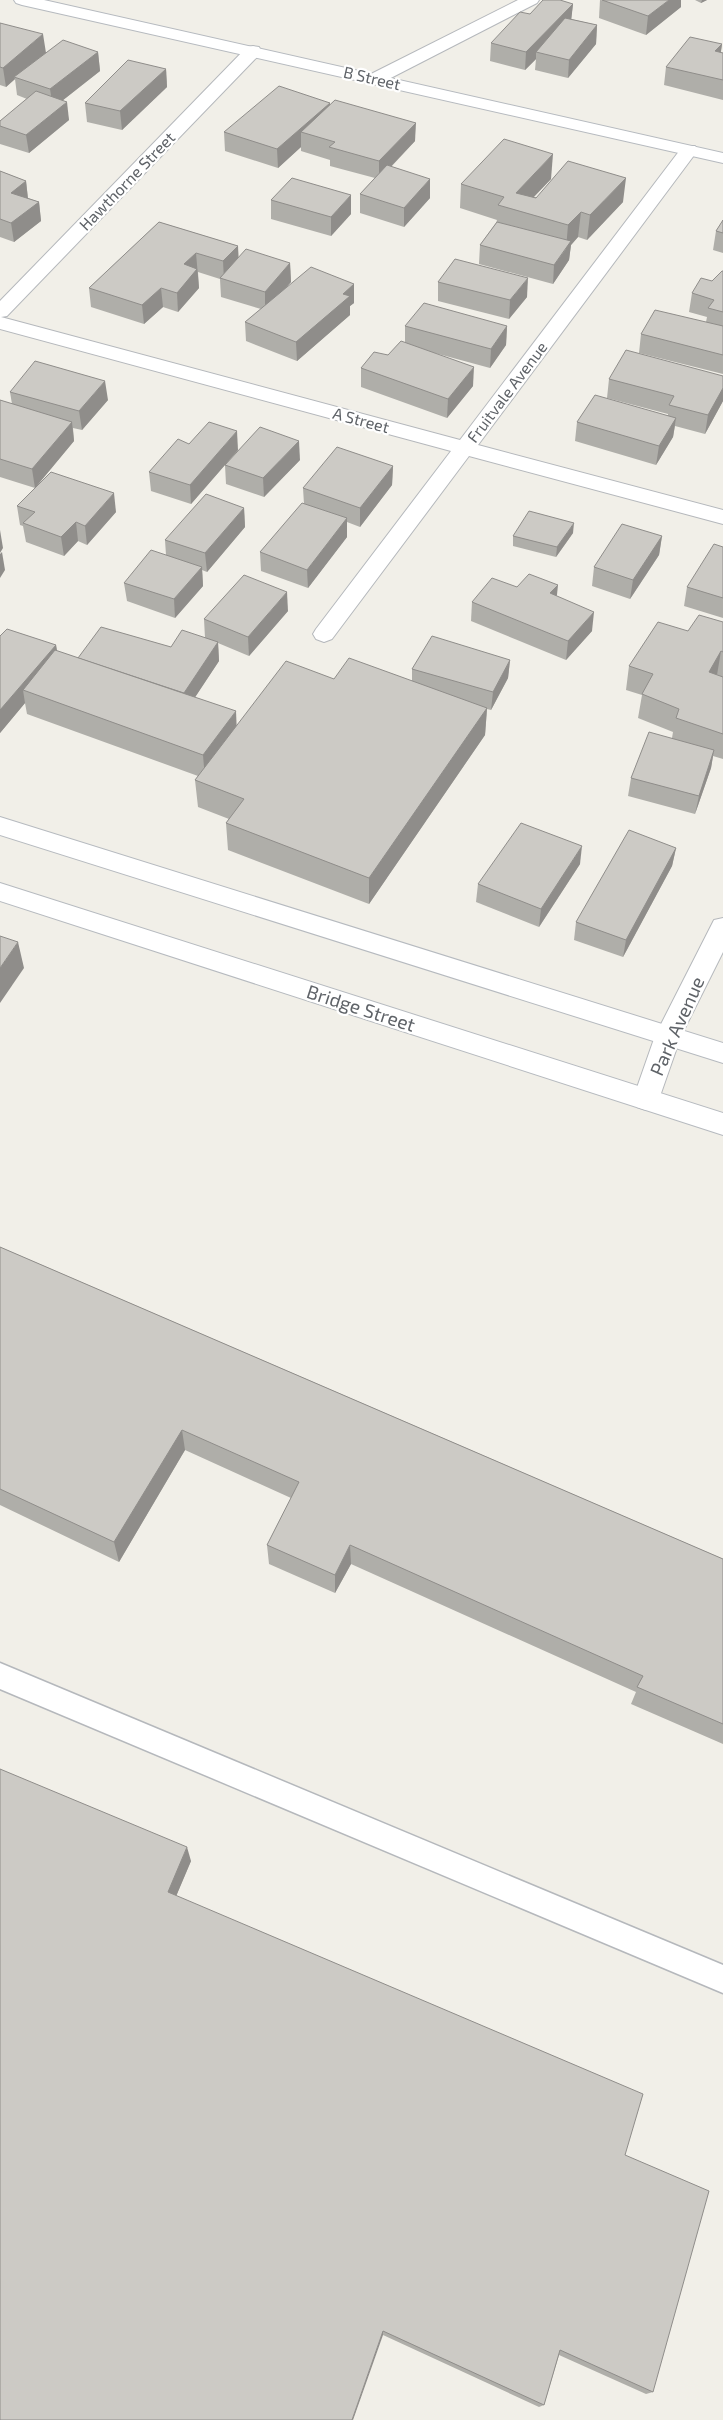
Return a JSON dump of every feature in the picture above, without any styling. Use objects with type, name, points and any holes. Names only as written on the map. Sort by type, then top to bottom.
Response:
[{"type":"street","name":"B Street","points":[[22,0],[723,158]]},
{"type":"street","points":[[374,79],[530,0]]},
{"type":"street","name":"Hawthorne Street","points":[[0,312],[253,51]]},
{"type":"street","name":"Fruitvale Avenue","points":[[324,634],[690,150]]},
{"type":"street","name":"A Street","points":[[0,323],[723,517]]},
{"type":"street","points":[[0,826],[723,1053]]},
{"type":"street","name":"Bridge Street","points":[[0,892],[723,1124]]},
{"type":"street","name":"Park Avenue","points":[[646,1099],[668,1036],[723,927]]},
{"type":"lane","points":[[0,1676],[723,1979]]},
{"type":"building","points":[[543,0],[560,0],[573,4],[526,52],[491,43],[520,12],[530,14]]},
{"type":"building","points":[[602,0],[669,0],[648,16]]},
{"type":"building","points":[[565,18],[597,25],[569,60],[536,52]]},
{"type":"building","points":[[0,23],[43,34],[3,68],[0,67]]},
{"type":"building","points":[[690,37],[722,44],[715,51],[723,53],[723,80],[666,67]]},
{"type":"building","points":[[63,40],[98,52],[50,89],[14,77]]},
{"type":"building","points":[[128,60],[166,69],[120,111],[85,103]]},
{"type":"building","points":[[279,86],[330,103],[277,149],[224,132]]},
{"type":"building","points":[[36,91],[67,102],[26,135],[0,126],[0,121]]},
{"type":"building","points":[[335,100],[416,123],[379,161],[329,147],[335,142],[301,132]]},
{"type":"building","points":[[504,139],[553,154],[516,193],[536,198],[568,161],[626,178],[590,215],[581,212],[568,225],[498,205],[504,197],[461,184]]},
{"type":"building","points":[[387,165],[430,179],[404,208],[360,194]]},
{"type":"building","points":[[0,171],[26,181],[11,193],[39,202],[11,223],[0,219]]},
{"type":"building","points":[[292,178],[351,195],[331,217],[271,200]]},
{"type":"building","points":[[723,220],[723,233],[716,231]]},
{"type":"building","points":[[159,222],[238,246],[223,261],[196,253],[184,264],[197,269],[177,293],[161,288],[142,305],[89,288]]},
{"type":"building","points":[[497,222],[571,241],[554,265],[480,245]]},
{"type":"building","points":[[246,249],[290,263],[265,292],[220,278]]},
{"type":"building","points":[[455,259],[528,278],[510,300],[438,282]]},
{"type":"building","points":[[311,267],[354,284],[343,294],[350,296],[296,342],[245,322]]},
{"type":"building","points":[[722,271],[723,312],[708,308],[714,300],[692,293],[701,278],[712,281]]},
{"type":"building","points":[[424,303],[507,326],[491,349],[405,326]]},
{"type":"building","points":[[655,310],[723,326],[723,355],[641,334]]},
{"type":"building","points":[[401,341],[474,367],[448,399],[361,368],[374,352],[388,355]]},
{"type":"building","points":[[626,350],[723,376],[723,388],[708,415],[669,405],[674,396],[609,379]]},
{"type":"building","points":[[35,361],[105,381],[79,411],[10,392]]},
{"type":"building","points":[[595,395],[676,418],[659,446],[577,422]]},
{"type":"building","points":[[0,400],[72,422],[32,469],[0,459]]},
{"type":"building","points":[[209,422],[237,431],[190,485],[149,472],[178,439],[189,444]]},
{"type":"building","points":[[260,427],[299,441],[263,478],[225,465]]},
{"type":"building","points":[[337,447],[393,466],[360,508],[303,488]]},
{"type":"building","points":[[51,472],[114,493],[85,526],[76,522],[61,537],[23,523],[35,512],[17,506]]},
{"type":"building","points":[[206,494],[244,508],[205,553],[165,540]]},
{"type":"building","points":[[302,503],[347,518],[307,570],[260,552]]},
{"type":"building","points":[[529,511],[574,523],[557,547],[513,536]]},
{"type":"building","points":[[622,524],[662,536],[633,580],[594,567]]},
{"type":"building","points":[[714,544],[723,547],[723,598],[687,587]]},
{"type":"building","points":[[151,550],[202,567],[174,599],[124,583]]},
{"type":"building","points":[[529,574],[558,585],[550,593],[594,612],[568,641],[472,602],[492,578],[517,587]]},
{"type":"building","points":[[244,575],[287,592],[248,637],[204,619]]},
{"type":"building","points":[[699,615],[723,622],[723,652],[721,651],[709,672],[723,677],[723,734],[676,718],[679,709],[642,694],[653,674],[629,666],[658,622],[688,631]]},
{"type":"building","points":[[101,627],[171,647],[182,630],[218,642],[184,693],[78,658]]},
{"type":"building","points":[[7,629],[56,645],[0,710],[0,636]]},
{"type":"building","points":[[432,636],[510,660],[493,692],[412,669]]},
{"type":"building","points":[[55,650],[236,711],[203,755],[23,690]]},
{"type":"building","points":[[349,658],[487,708],[369,878],[226,823],[244,799],[195,780],[286,661],[334,679]]},
{"type":"building","points":[[649,732],[714,750],[699,796],[631,778]]},
{"type":"building","points":[[521,823],[582,846],[541,909],[478,884]]},
{"type":"building","points":[[629,830],[676,848],[626,940],[576,922]]},
{"type":"building","points":[[0,936],[18,942],[0,968]]},
{"type":"building","points":[[0,1247],[723,1559],[723,1724],[637,1687],[643,1676],[350,1545],[335,1575],[267,1545],[299,1482],[182,1430],[114,1542],[0,1489]]},
{"type":"building","points":[[0,1769],[187,1847],[168,1892],[643,2094],[625,2155],[709,2191],[653,2392],[560,2350],[544,2405],[383,2331],[352,2420],[0,2420]]}]
